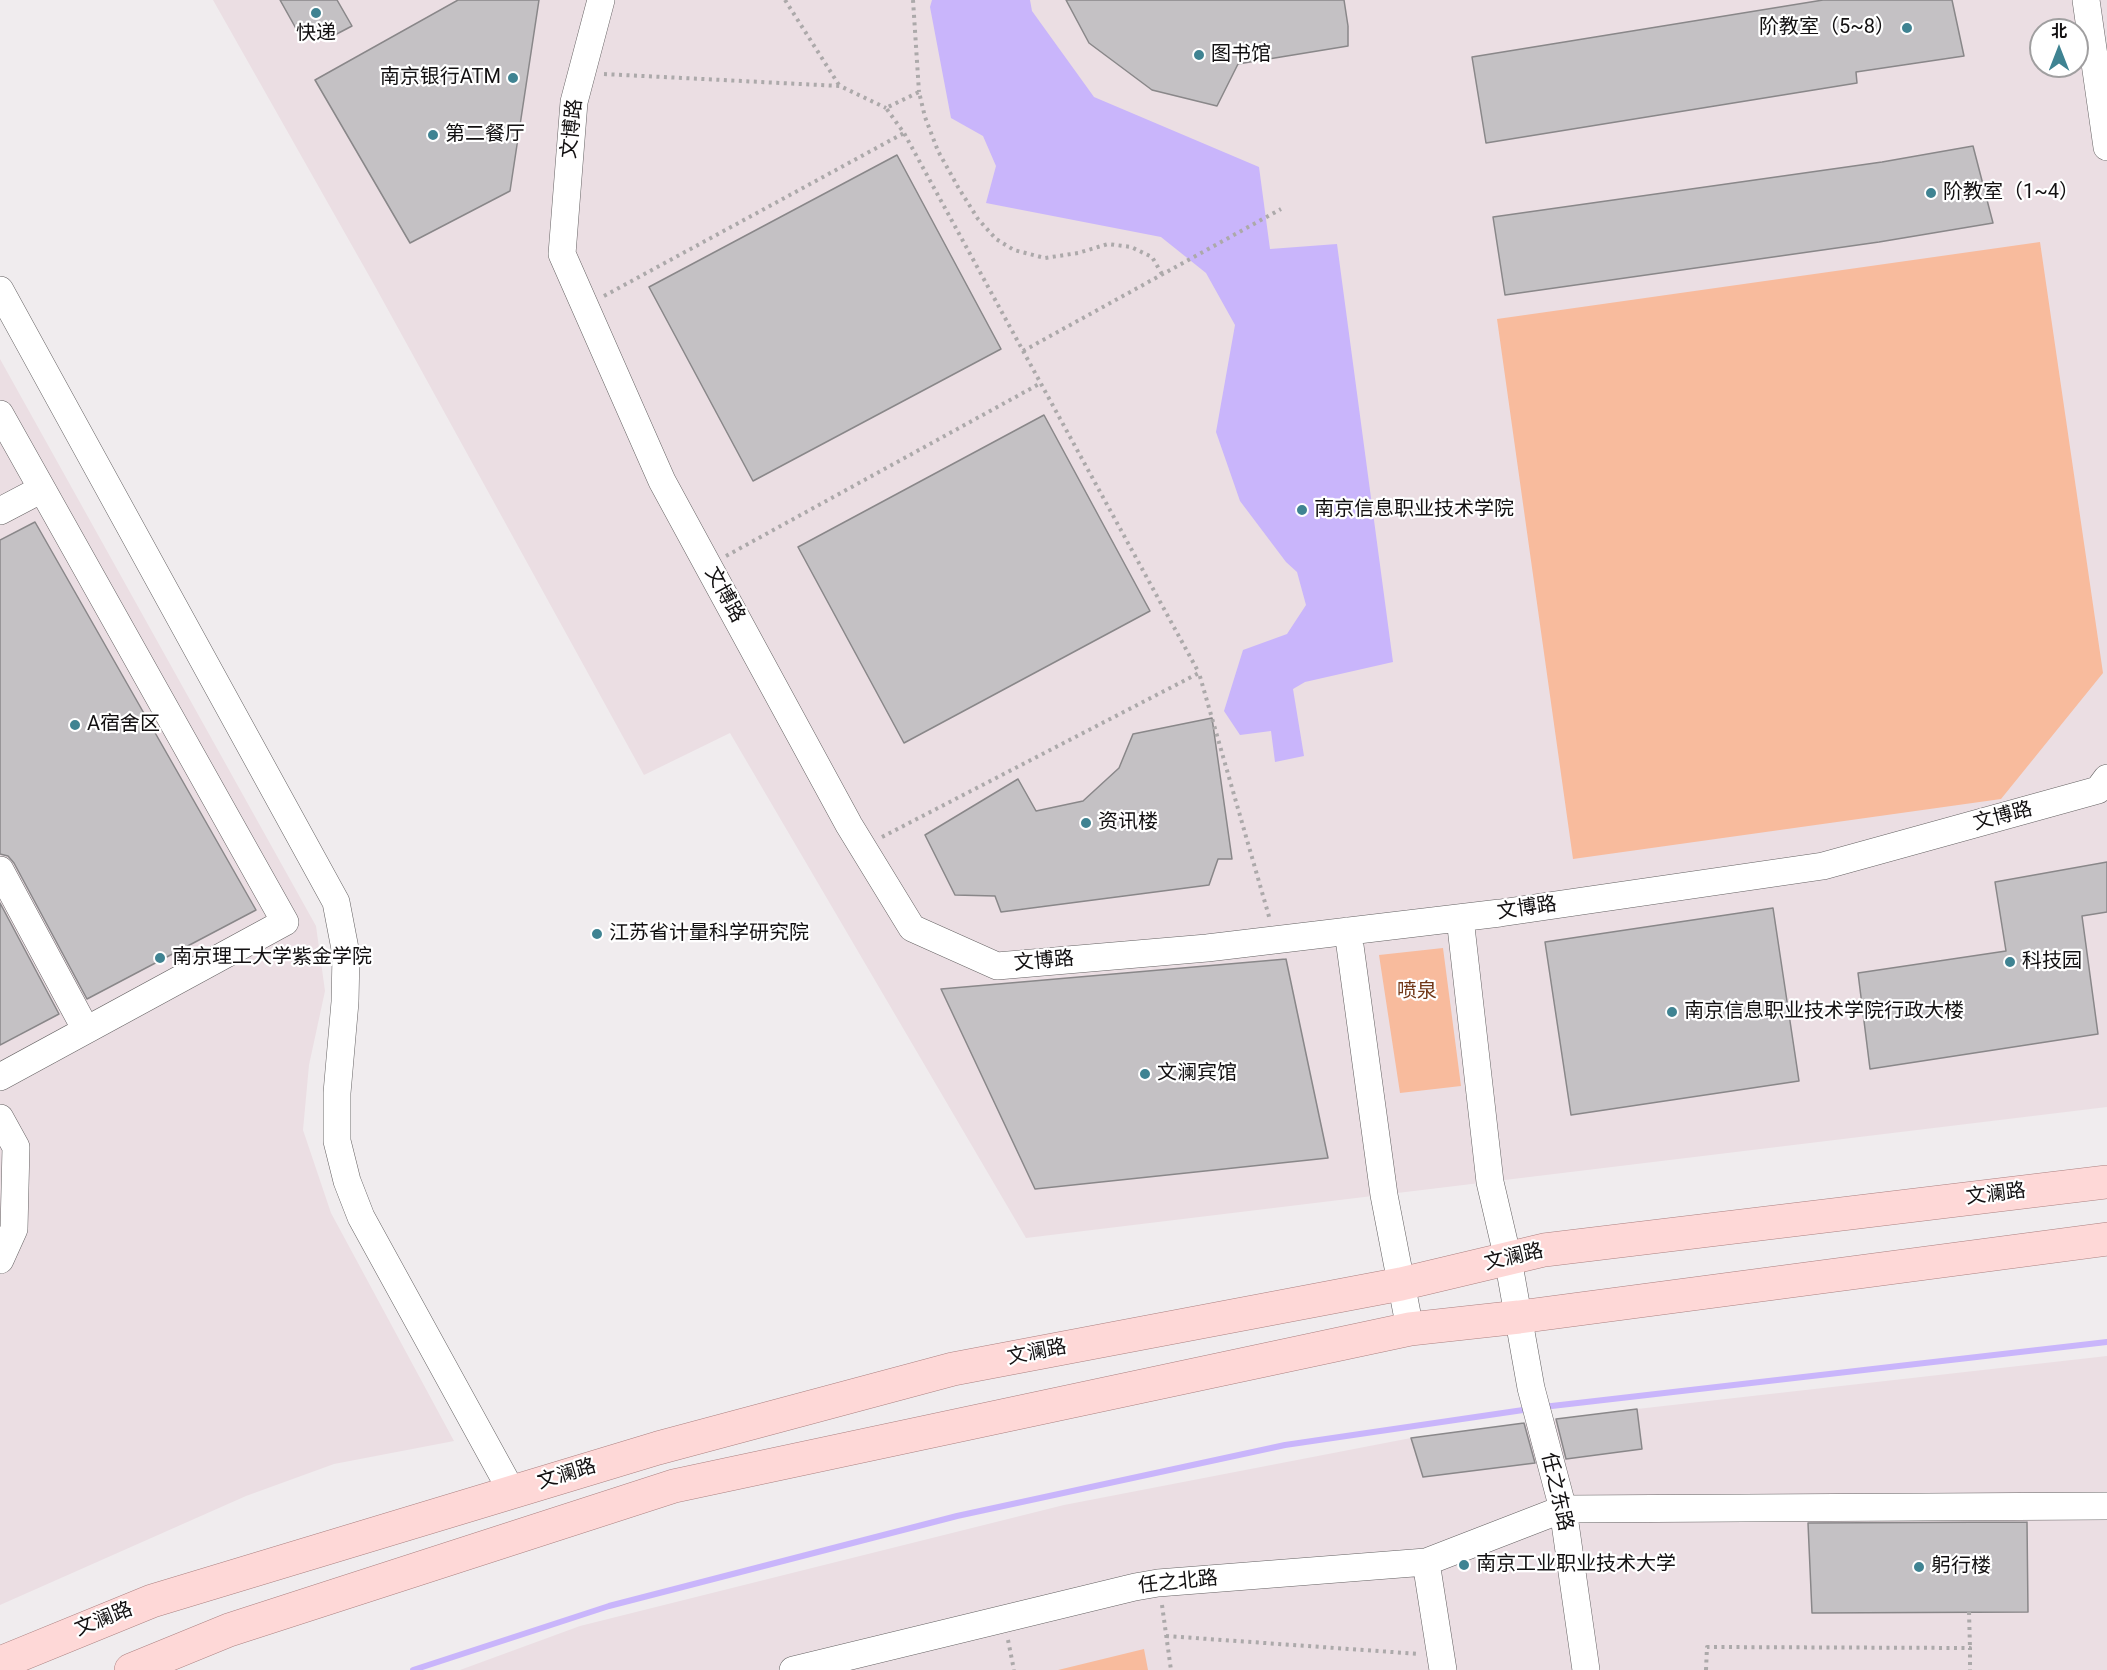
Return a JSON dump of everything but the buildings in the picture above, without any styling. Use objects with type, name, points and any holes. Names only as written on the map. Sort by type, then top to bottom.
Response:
[{"type":"main road","name":"文澜路","points":[[0,1663],[153,1601],[658,1448],[953,1368],[1401,1284],[1544,1250],[2107,1182]]},
{"type":"main road","points":[[131,1670],[229,1630],[674,1486],[1410,1329],[1519,1317],[2107,1239]]},
{"type":"street","name":"文博路","points":[[601,0],[574,102],[562,254],[662,481],[863,847],[912,928],[997,966],[1207,948],[1460,918],[1823,866],[2098,790],[2107,778]]},
{"type":"street","points":[[2086,0],[2107,147]]},
{"type":"street","points":[[0,290],[336,902],[346,954],[345,1002],[337,1093],[337,1140],[347,1181],[361,1217],[512,1492]]},
{"type":"street","points":[[0,414],[285,922],[0,1077]]},
{"type":"street","points":[[0,511],[42,489]]},
{"type":"street","points":[[0,870],[86,1030]]},
{"type":"street","name":"任之东路","points":[[1460,918],[1490,1182],[1508,1259],[1531,1388],[1563,1509],[1586,1670]]},
{"type":"street","points":[[1348,932],[1384,1195],[1410,1329]]},
{"type":"street","points":[[0,1118],[16,1147],[14,1229],[0,1260]]},
{"type":"street","points":[[1563,1509],[2107,1506]]},
{"type":"street","name":"任之北路","points":[[793,1670],[1158,1583],[1426,1562],[1563,1509]]},
{"type":"street","points":[[1426,1562],[1442,1663]]},
{"type":"path","points":[[784,0],[840,86]]},
{"type":"path","points":[[913,0],[919,92],[925,117],[938,152],[978,219],[996,239],[1014,250],[1045,258],[1078,253],[1108,244],[1131,246],[1152,257],[1162,274]]},
{"type":"path","points":[[582,73],[840,86],[886,108],[904,133],[1199,673],[1276,940]]},
{"type":"path","points":[[886,108],[919,92]]},
{"type":"path","points":[[585,307],[904,133]]},
{"type":"path","points":[[1023,351],[1281,209]]},
{"type":"path","points":[[708,566],[1041,383]]},
{"type":"path","points":[[863,847],[1199,673]]},
{"type":"path","points":[[1158,1583],[1171,1670]]},
{"type":"path","points":[[1969,1612],[1970,1670]]},
{"type":"path","points":[[1003,1619],[1014,1670]]},
{"type":"path","points":[[1166,1636],[1442,1663]]},
{"type":"path","points":[[1706,1670],[1707,1647],[1970,1648]]},
{"type":"shaded area","name":"南京信息职业技术学院","points":[[213,0],[2107,0],[2107,1107],[1026,1238],[730,733],[644,775],[376,288]]},
{"type":"shaded area","points":[[932,0],[1030,0],[1032,11],[1094,97],[1259,167],[1270,249],[1337,244],[1393,662],[1305,682],[1293,689],[1304,756],[1275,762],[1271,731],[1240,735],[1224,711],[1243,650],[1287,634],[1306,605],[1297,572],[1286,562],[1240,501],[1216,432],[1235,325],[1206,273],[1161,237],[986,203],[996,166],[983,136],[951,118],[930,7]]},
{"type":"shaded area","name":"南京理工大学紫金学院","points":[[0,359],[316,926],[325,991],[309,1065],[303,1130],[331,1213],[454,1441],[334,1464],[246,1496],[0,1605]]},
{"type":"shaded area","name":"南京工业职业技术大学","points":[[2107,1356],[2107,1670],[460,1670],[580,1626],[1064,1505],[1411,1438],[1637,1409]]},
{"type":"green space","points":[[2040,242],[2103,673],[2001,799],[1573,859],[1497,319]]},
{"type":"green space","name":"喷泉","points":[[1443,948],[1461,1086],[1400,1093],[1379,955]]},
{"type":"green space","points":[[1144,1649],[1148,1670],[1058,1670]]},
{"type":"waterway","points":[[1543,1407],[2107,1342]]},
{"type":"waterway","points":[[413,1670],[609,1606],[957,1516],[1285,1445],[1530,1409]]},
{"type":"place","name":"快递","points":[[316,13]]},
{"type":"place","name":"阶教室（5~8）","points":[[1907,28]]},
{"type":"place","name":"图书馆","points":[[1199,55]]},
{"type":"place","name":"南京银行ATM","points":[[513,78]]},
{"type":"place","name":"第二餐厅","points":[[433,135]]},
{"type":"place","name":"阶教室（1~4）","points":[[1931,193]]},
{"type":"place","name":"南京信息职业技术学院","points":[[1302,510]]},
{"type":"place","name":"A宿舍区","points":[[75,725]]},
{"type":"place","name":"资讯楼","points":[[1086,823]]},
{"type":"place","name":"江苏省计量科学研究院","points":[[597,934]]},
{"type":"place","name":"南京理工大学紫金学院","points":[[160,958]]},
{"type":"place","name":"科技园","points":[[2010,962]]},
{"type":"place","name":"南京信息职业技术学院行政大楼","points":[[1672,1012]]},
{"type":"place","name":"文澜宾馆","points":[[1145,1074]]},
{"type":"place","name":"南京工业职业技术大学","points":[[1464,1565]]},
{"type":"place","name":"躬行楼","points":[[1919,1567]]}]
